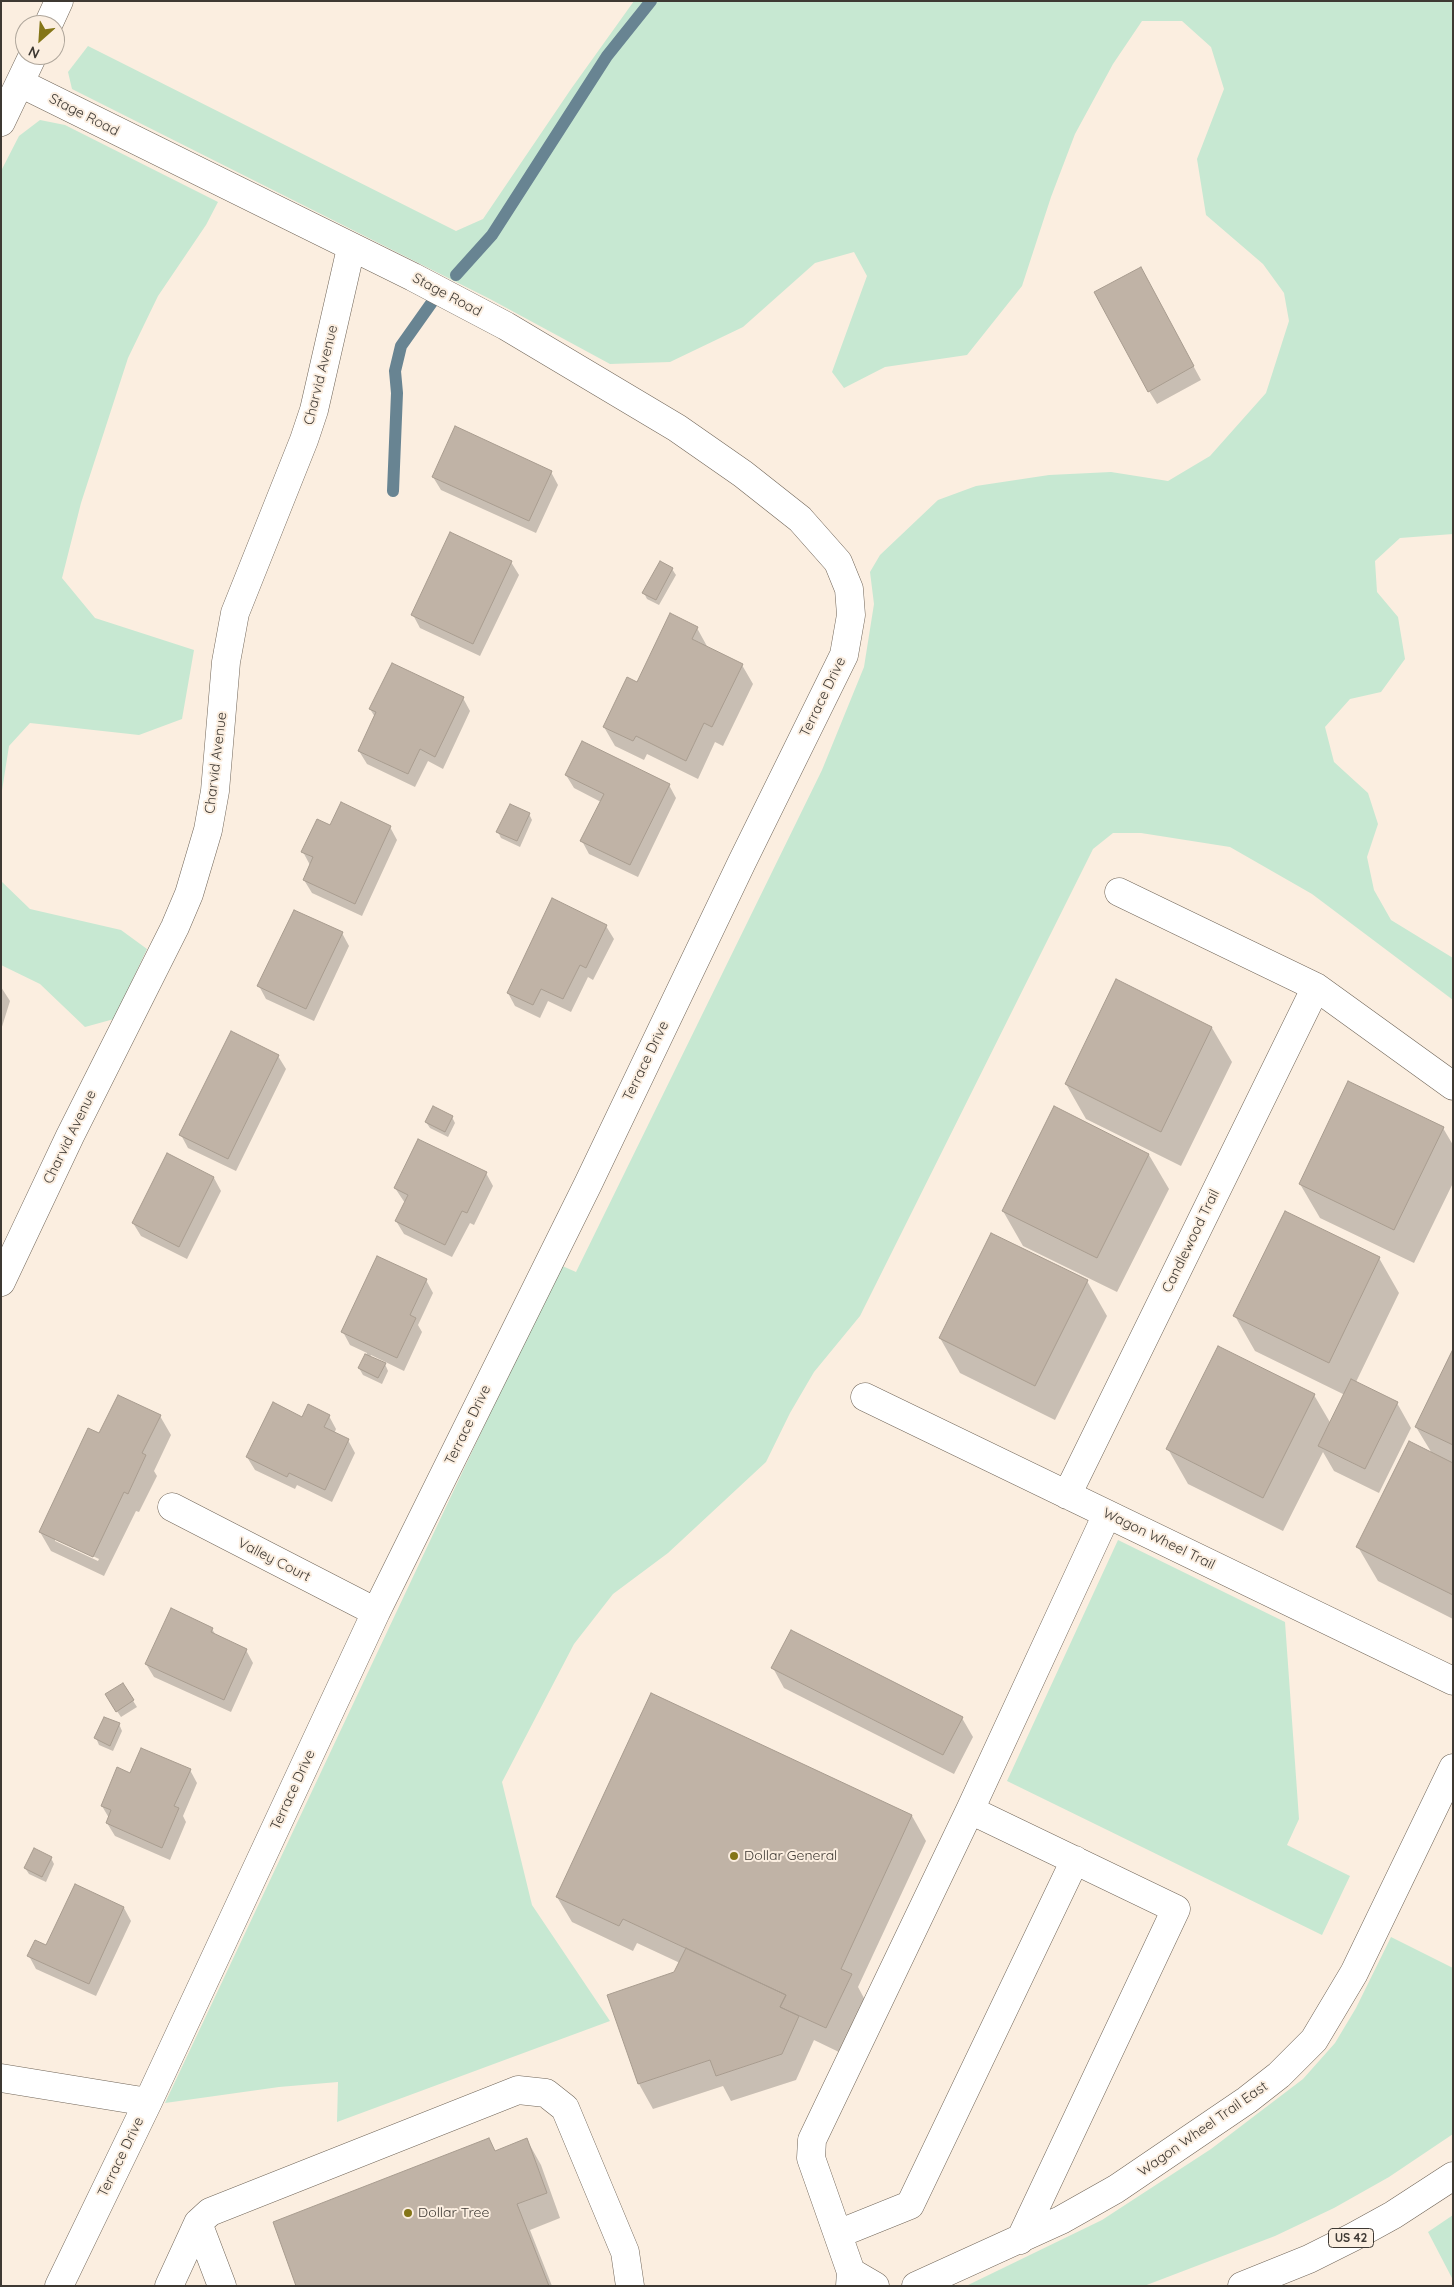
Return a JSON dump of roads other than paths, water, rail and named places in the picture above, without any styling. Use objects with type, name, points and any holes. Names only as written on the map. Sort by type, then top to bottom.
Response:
[{"type":"street","points":[[53,15],[59,1]]},
{"type":"street","points":[[1,122],[29,65]]},
{"type":"street","name":"Stage Road","points":[[20,83],[350,248],[413,277],[506,326],[677,428],[743,474],[800,519],[838,562]]},
{"type":"street","name":"Charvid Avenue","points":[[1,1282],[70,1136],[175,927],[191,887],[208,830],[215,791],[227,654],[235,613],[304,440],[314,410],[350,248]]},
{"type":"street","name":"Terrace Drive","points":[[59,2286],[148,2102],[376,1612],[588,1184],[742,862],[844,655],[851,615],[849,588],[838,562]]},
{"type":"street","points":[[1119,892],[1316,987],[1453,1086]]},
{"type":"street","name":"Candlewood Trail","points":[[1067,1495],[1316,987]]},
{"type":"street","name":"Wagon Wheel Trail","points":[[865,1397],[1453,1681]]},
{"type":"street","name":"Valley Court","points":[[172,1507],[376,1612]]},
{"type":"street","points":[[875,2286],[850,2279],[838,2234],[811,2158],[812,2140],[970,1810],[1107,1514]]},
{"type":"street","name":"Wagon Wheel Trail East","points":[[916,2286],[1062,2220],[1116,2188],[1239,2106],[1279,2075],[1314,2040],[1354,1973],[1453,1768]]},
{"type":"street","points":[[970,1810],[1176,1909],[1020,2240]]},
{"type":"street","points":[[838,2234],[910,2205],[1075,1860]]},
{"type":"street","points":[[1,2078],[148,2102]]},
{"type":"street","points":[[169,2286],[198,2223],[210,2212],[518,2090],[546,2093],[565,2108],[625,2252],[630,2286]]},
{"type":"street","name":"US 42","points":[[1242,2286],[1309,2259],[1353,2237],[1393,2215],[1453,2176]]},
{"type":"street","points":[[198,2223],[222,2286]]},
{"type":"waterway","points":[[456,275],[492,235],[607,56],[651,1]]},
{"type":"waterway","points":[[393,491],[397,393],[395,371],[401,346],[435,298]]},
{"type":"place","name":"Dollar General","points":[[734,1856]]},
{"type":"place","name":"Dollar Tree","points":[[408,2213]]}]
